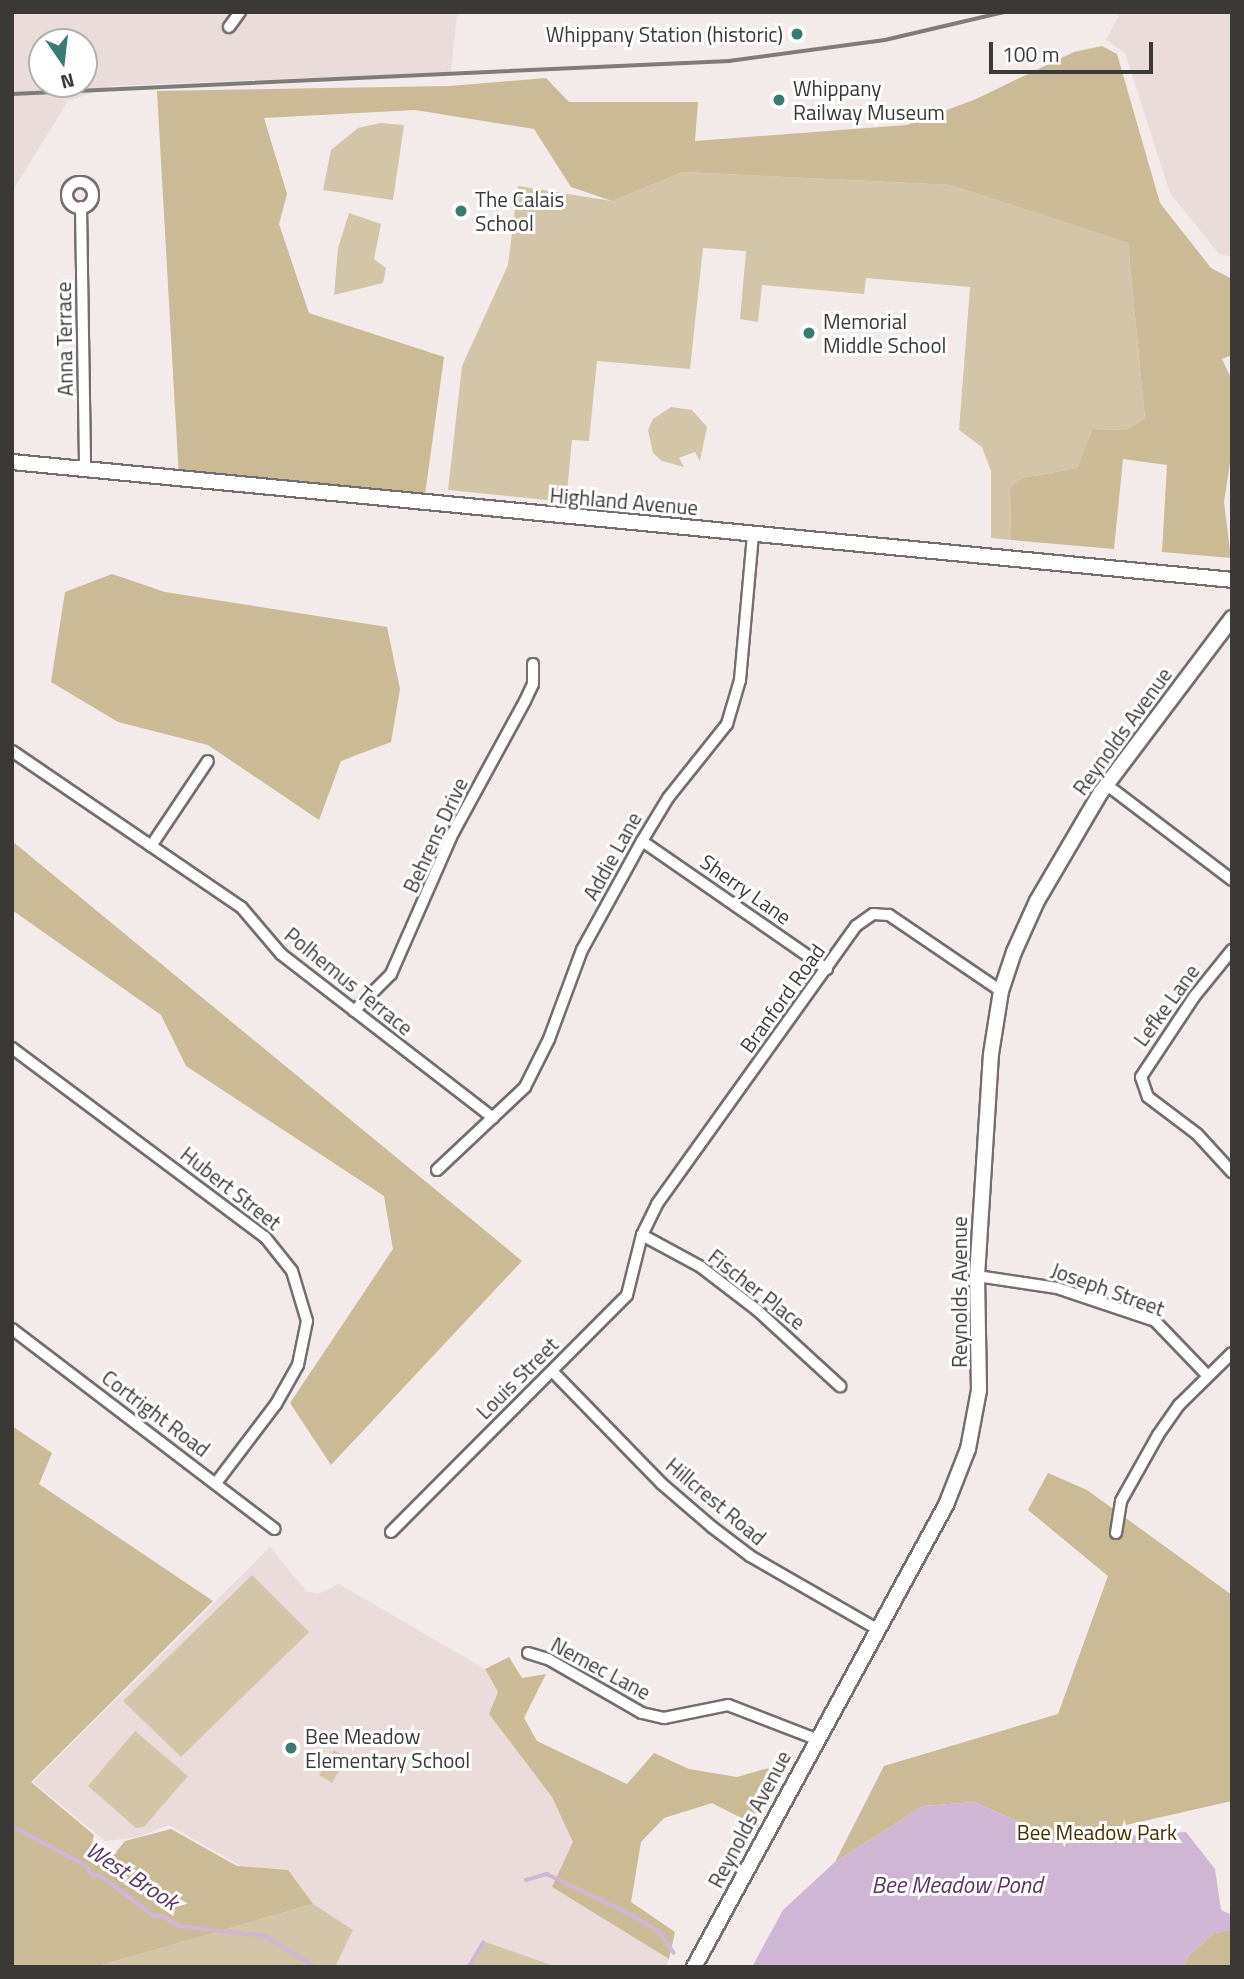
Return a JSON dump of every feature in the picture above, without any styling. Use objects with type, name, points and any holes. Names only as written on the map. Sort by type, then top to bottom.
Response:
[{"type":"street","points":[[229,27],[240,12]]},
{"type":"street","name":"Anna Terrace","points":[[81,207],[85,470]]},
{"type":"street","name":"Highland Avenue","points":[[12,463],[1232,580]]},
{"type":"street","name":"Addie Lane","points":[[438,1170],[512,1102],[536,1070],[582,950],[668,798],[719,737],[733,707],[740,680],[753,534]]},
{"type":"street","name":"Reynolds Avenue","points":[[694,1967],[946,1505],[968,1449],[979,1390],[976,1276],[991,1054],[1001,991],[1037,901],[1107,785],[1232,618]]},
{"type":"street","name":"Behrens Drive","points":[[354,1011],[391,974],[453,833],[533,684],[533,664]]},
{"type":"street","name":"Polhemus Terrace","points":[[12,751],[242,908],[281,954],[493,1118]]},
{"type":"street","points":[[151,846],[208,761]]},
{"type":"street","points":[[1107,785],[1232,880]]},
{"type":"street","name":"Sherry Lane","points":[[642,841],[827,970]]},
{"type":"street","name":"Branford Road","points":[[642,1235],[657,1204],[856,926],[882,913],[1001,991]]},
{"type":"street","name":"Lefke Lane","points":[[1232,950],[1194,997],[1141,1077],[1148,1097],[1197,1133],[1232,1172]]},
{"type":"street","name":"Hubert Street","points":[[12,1048],[265,1237],[292,1271],[306,1321],[298,1365],[276,1404],[216,1483]]},
{"type":"street","name":"Louis Street","points":[[391,1532],[554,1372],[626,1294],[642,1235]]},
{"type":"street","name":"Fischer Place","points":[[642,1235],[701,1267],[757,1310],[840,1386]]},
{"type":"street","name":"Joseph Street","points":[[976,1276],[1057,1287],[1155,1321],[1207,1375]]},
{"type":"street","name":"Cortright Road","points":[[12,1329],[275,1529]]},
{"type":"street","points":[[1116,1533],[1121,1501],[1158,1435],[1207,1375],[1232,1353]]},
{"type":"street","name":"Hillcrest Road","points":[[554,1372],[662,1484],[712,1527],[750,1556],[877,1629]]},
{"type":"street","name":"Nemec Lane","points":[[528,1653],[548,1659],[642,1713],[664,1718],[728,1705],[816,1739]]},
{"type":"shaded area","points":[[12,12],[457,12],[451,72],[112,86],[98,91],[98,28],[28,28],[28,98],[77,98],[68,101],[12,192]]},
{"type":"shaded area","points":[[1121,12],[1232,12],[1232,257],[1219,254],[1170,193],[1125,53],[1106,40]]},
{"type":"shaded area","points":[[1102,46],[1117,54],[1160,203],[1211,268],[1232,279],[1232,355],[1222,359],[1232,380],[1232,449],[1224,502],[1231,558],[1162,552],[1167,465],[1123,459],[1114,549],[1011,540],[1010,488],[1022,478],[1077,468],[1093,429],[1125,430],[1145,419],[1128,243],[951,185],[683,172],[612,201],[571,187],[534,129],[415,110],[264,118],[287,194],[279,224],[309,313],[444,357],[424,502],[179,479],[157,91],[450,86],[546,78],[569,102],[698,102],[695,141],[907,125],[976,99],[1074,52]]},
{"type":"shaded area","points":[[380,123],[404,125],[393,200],[323,190],[331,150],[358,128]]},
{"type":"shaded area","points":[[683,172],[951,185],[1128,243],[1145,419],[1125,430],[1094,429],[1077,468],[1022,478],[1010,488],[1011,540],[991,538],[991,471],[982,447],[959,430],[970,287],[866,278],[864,294],[762,285],[758,322],[740,319],[746,251],[703,248],[690,369],[597,361],[589,441],[572,440],[566,502],[448,490],[462,366],[508,265],[518,186],[612,201]]},
{"type":"shaded area","points":[[349,213],[381,224],[374,259],[386,268],[383,283],[334,295],[338,248]]},
{"type":"shaded area","points":[[671,407],[692,410],[707,427],[700,461],[695,452],[679,458],[684,467],[662,461],[653,453],[648,430],[653,419]]},
{"type":"shaded area","points":[[112,574],[165,592],[387,627],[400,689],[391,742],[341,761],[319,820],[208,745],[118,722],[51,682],[65,592]]},
{"type":"shaded area","points":[[12,841],[522,1261],[331,1465],[290,1403],[393,1249],[384,1196],[186,1066],[161,1015],[12,910]]},
{"type":"shaded area","points":[[12,1426],[52,1453],[39,1484],[213,1601],[31,1782],[94,1835],[89,1854],[108,1862],[125,1841],[171,1829],[237,1866],[288,1870],[313,1904],[95,1967],[12,1967]]},
{"type":"shaded area","points":[[1048,1473],[1087,1490],[1232,1595],[1232,1801],[1060,1840],[974,1802],[923,1806],[835,1862],[884,1766],[1058,1714],[1108,1576],[1028,1510]]},
{"type":"shaded area","name":"Bee Meadow Elementary School","points":[[270,1547],[306,1591],[318,1594],[339,1584],[485,1669],[498,1692],[489,1714],[552,1797],[574,1842],[552,1887],[669,1959],[666,1967],[557,1967],[483,1941],[466,1967],[335,1967],[353,1930],[169,1825],[138,1837],[105,1841],[33,1782]]},
{"type":"shaded area","points":[[252,1575],[309,1632],[181,1757],[123,1701]]},
{"type":"shaded area","points":[[509,1657],[522,1678],[546,1674],[524,1718],[537,1741],[627,1784],[654,1753],[689,1769],[737,1777],[783,1764],[751,1823],[712,1803],[664,1818],[641,1842],[631,1902],[675,1932],[669,1959],[552,1887],[573,1842],[552,1797],[489,1714],[498,1692],[485,1669]]},
{"type":"shaded area","points":[[135,1731],[188,1776],[144,1827],[136,1828],[88,1786]]},
{"type":"shaded area","points":[[334,1750],[347,1758],[332,1783],[319,1775]]},
{"type":"shaded area","points":[[313,1904],[353,1930],[335,1967],[95,1967]]},
{"type":"shaded area","points":[[1232,1929],[1232,1967],[1184,1967],[1189,1955],[1214,1933]]},
{"type":"shaded area","points":[[483,1941],[557,1967],[466,1967]]},
{"type":"water","name":"Bee Meadow Pond","points":[[974,1802],[1060,1840],[1186,1832],[1215,1869],[1221,1910],[1232,1915],[1232,1929],[1214,1933],[1189,1955],[1184,1967],[752,1967],[783,1910],[835,1862],[923,1806]]},
{"type":"waterway","name":"West Brook","points":[[12,1826],[87,1866],[93,1876],[100,1875],[154,1916],[163,1916],[179,1926],[265,1936],[315,1967]]},
{"type":"waterway","name":"West Brook","points":[[526,1880],[547,1874],[630,1914],[660,1932],[674,1953]]},
{"type":"waterway","name":"West Brook","points":[[469,1967],[483,1943]]},
{"type":"railway","points":[[12,94],[729,61],[885,40],[1004,12]]},
{"type":"place","name":"Whippany Station (historic)","points":[[797,34]]},
{"type":"place","name":"Whippany Railway Museum","points":[[779,100]]},
{"type":"place","name":"The Calais School","points":[[461,211]]},
{"type":"place","name":"Memorial Middle School","points":[[809,333]]},
{"type":"place","name":"Bee Meadow Elementary School","points":[[291,1748]]},
{"type":"park label","name":"Bee Meadow Park","points":[[1097,1832]]}]
